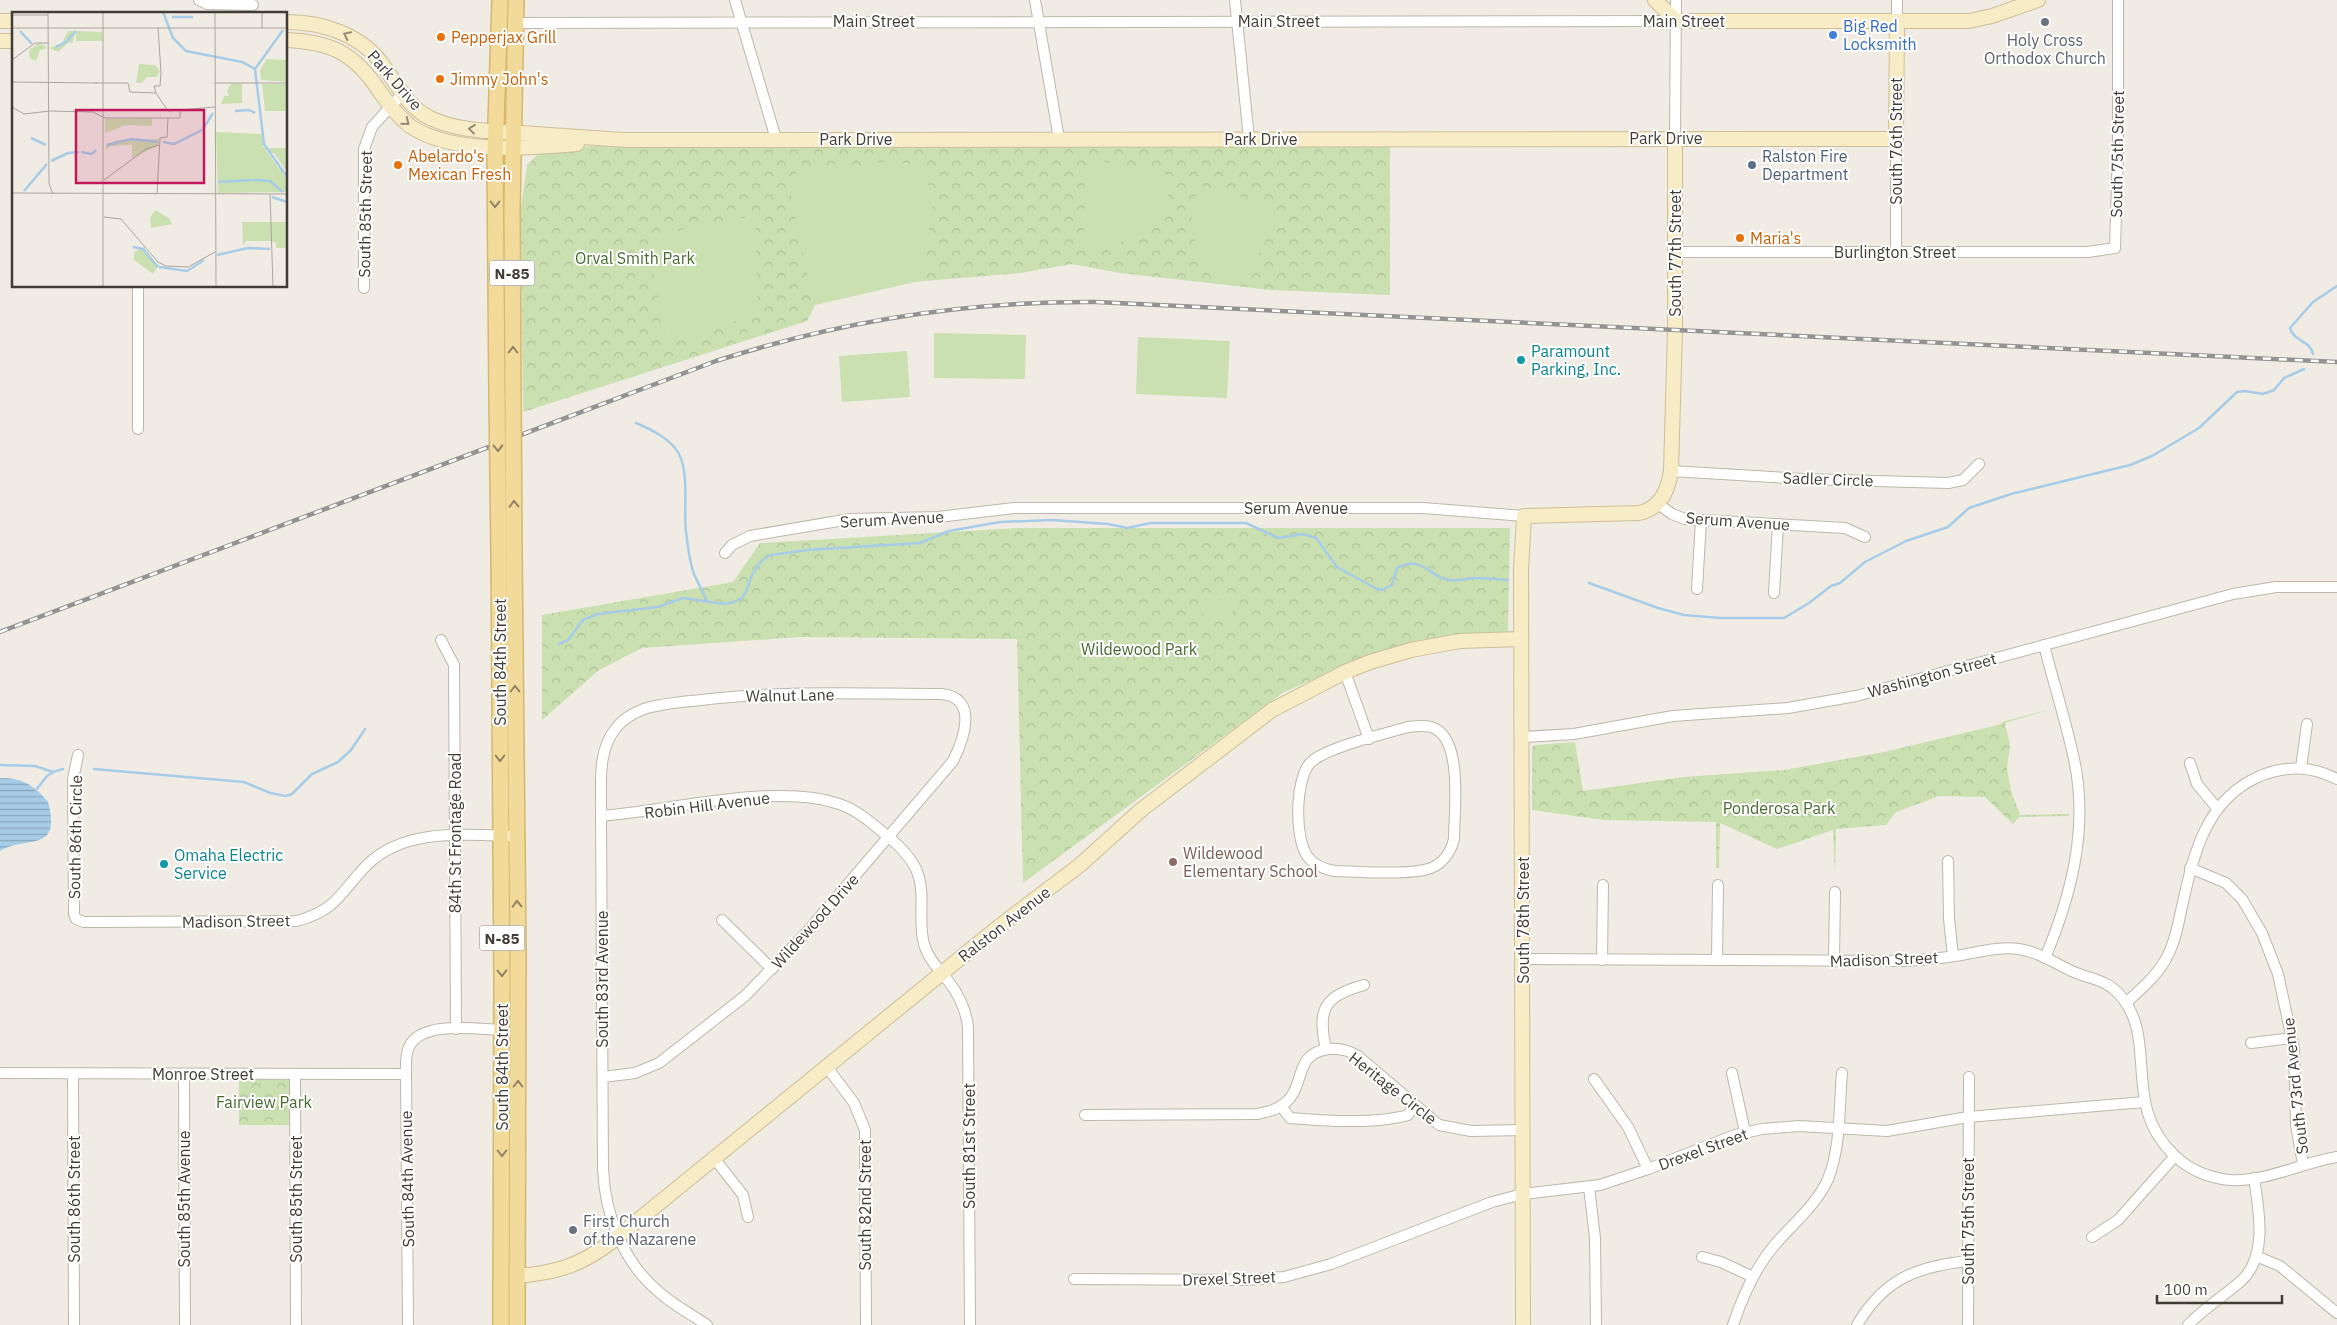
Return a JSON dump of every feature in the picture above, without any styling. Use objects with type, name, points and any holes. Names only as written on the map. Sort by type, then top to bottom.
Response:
[{"type":"main road","name":"South 84th Street","points":[[500,0],[496,139],[502,1030],[501,1325]]},
{"type":"main road","name":"South 84th Street","points":[[516,0],[513,399],[517,1325]]},
{"type":"main road","points":[[502,1184],[507,1202],[509,1263],[517,1276]]},
{"type":"street","points":[[199,0],[207,4],[253,6]]},
{"type":"street","points":[[735,0],[776,139]]},
{"type":"street","points":[[1035,0],[1059,139]]},
{"type":"street","points":[[1235,0],[1249,139]]},
{"type":"street","points":[[1655,0],[1676,21]]},
{"type":"street","name":"South 77th Street","points":[[1658,504],[1667,491],[1671,471],[1675,252],[1676,0]]},
{"type":"street","name":"South 76th Street","points":[[1896,252],[1897,0]]},
{"type":"street","name":"Main Street","points":[[516,22],[1969,21],[1992,16],[2038,0]]},
{"type":"street","name":"South 75th Street","points":[[2115,248],[2118,151],[2118,0]]},
{"type":"street","name":"Park Drive","points":[[288,22],[322,26],[358,41],[380,60],[402,94],[429,118],[496,139]]},
{"type":"street","name":"Park Drive","points":[[288,40],[313,42],[341,51],[357,63],[390,105],[410,125],[429,135],[458,144],[496,139],[514,139],[567,145],[626,140],[776,139],[1896,139]]},
{"type":"street","name":"South 85th Street","points":[[364,288],[364,150],[368,133],[390,105],[402,94]]},
{"type":"street","name":"Burlington Street","points":[[1675,252],[2088,252],[2115,248]]},
{"type":"street","points":[[138,288],[138,429]]},
{"type":"street","name":"Sadler Circle","points":[[1671,471],[1794,478],[1948,483],[1962,480],[1979,464]]},
{"type":"street","name":"Serum Avenue","points":[[726,553],[732,545],[750,536],[841,521],[870,517],[938,517],[1014,508],[1422,508],[1524,516],[1639,513],[1658,504],[1677,516],[1701,520],[1845,528],[1865,537]]},
{"type":"street","name":"South 78th Street","points":[[1523,1325],[1521,551],[1524,516]]},
{"type":"street","points":[[1697,589],[1701,520]]},
{"type":"street","points":[[1774,593],[1778,524]]},
{"type":"street","name":"Washington Street","points":[[1522,736],[1574,734],[1673,716],[1766,711],[1813,704],[1856,696],[2254,590],[2310,586],[2337,587]]},
{"type":"street","name":"Ralston Avenue","points":[[517,1276],[550,1272],[583,1262],[618,1237],[1001,924],[1080,865],[1141,810],[1272,710],[1345,672],[1370,662],[1427,647],[1460,641],[1522,638]]},
{"type":"street","name":"84th St Frontage Road","points":[[441,640],[454,665],[456,1029]]},
{"type":"street","points":[[2044,645],[2075,766],[2079,813],[2071,886],[2059,925],[2045,958]]},
{"type":"street","points":[[1345,672],[1369,739]]},
{"type":"street","name":"Walnut Lane","points":[[620,724],[632,714],[651,707],[740,696],[941,694],[954,696],[962,704]]},
{"type":"street","name":"Wildewood Drive","points":[[602,1077],[635,1073],[659,1063],[716,1021],[772,970],[953,761],[965,725],[962,704]]},
{"type":"street","name":"South 83rd Avenue","points":[[620,724],[611,736],[603,756],[601,816],[603,1182],[618,1237],[631,1261],[659,1293],[707,1325]]},
{"type":"street","points":[[2301,768],[2307,724]]},
{"type":"street","points":[[1416,726],[1431,727],[1444,734],[1453,758],[1454,839],[1447,856],[1433,867],[1414,871],[1334,871],[1313,862],[1302,847],[1300,836],[1300,785],[1307,768],[1320,756],[1369,739],[1416,726]]},
{"type":"street","name":"South 86th Circle","points":[[76,919],[74,914],[74,779],[78,755]]},
{"type":"street","points":[[2190,763],[2197,784],[2217,808]]},
{"type":"street","points":[[2126,1003],[2157,973],[2168,955],[2176,934],[2194,853],[2210,818],[2217,808],[2234,791],[2256,778],[2280,770],[2314,769],[2337,779]]},
{"type":"street","name":"Robin Hill Avenue","points":[[601,816],[643,813],[726,800],[811,798],[847,807],[889,837],[907,856],[918,875],[922,896],[921,934],[928,954],[942,973]]},
{"type":"street","name":"Madison Street","points":[[76,919],[84,922],[298,921],[317,914],[334,904],[367,864],[392,847],[416,838],[516,836]]},
{"type":"street","points":[[1948,861],[1949,911],[1953,956]]},
{"type":"street","name":"South 73rd Avenue","points":[[2190,868],[2226,884],[2246,904],[2262,933],[2278,974],[2292,1038],[2296,1070],[2296,1124],[2304,1164]]},
{"type":"street","points":[[1602,960],[1603,885]]},
{"type":"street","points":[[1717,960],[1718,885]]},
{"type":"street","points":[[1834,961],[1835,892]]},
{"type":"street","points":[[722,920],[772,970]]},
{"type":"street","name":"Madison Street","points":[[1523,959],[1902,961],[2010,948],[2035,953],[2076,973],[2105,983],[2118,993],[2126,1003],[2131,1010],[2137,1029],[2144,1102]]},
{"type":"street","name":"South 81st Street","points":[[942,973],[959,997],[968,1027],[970,1325]]},
{"type":"street","points":[[1326,1049],[1322,1024],[1324,1009],[1330,1000],[1339,993],[1364,985]]},
{"type":"street","points":[[456,1029],[502,1030]]},
{"type":"street","name":"South 84th Avenue","points":[[408,1325],[407,1053],[417,1036],[430,1030],[456,1029]]},
{"type":"street","points":[[2251,1043],[2292,1038]]},
{"type":"street","name":"Heritage Circle","points":[[1281,1106],[1291,1096],[1304,1063],[1316,1052],[1326,1049],[1350,1051],[1439,1125],[1471,1131],[1523,1130]]},
{"type":"street","name":"South 82nd Street","points":[[827,1067],[854,1103],[865,1130],[866,1325]]},
{"type":"street","name":"Monroe Street","points":[[0,1073],[406,1074]]},
{"type":"street","points":[[1732,1073],[1745,1132]]},
{"type":"street","points":[[1733,1325],[1753,1277],[1773,1248],[1813,1204],[1823,1188],[1832,1166],[1842,1073]]},
{"type":"street","name":"South 86th Street","points":[[74,1074],[74,1325]]},
{"type":"street","name":"South 85th Avenue","points":[[184,1074],[185,1325]]},
{"type":"street","name":"South 85th Street","points":[[295,1074],[296,1325]]},
{"type":"street","name":"South 75th Street","points":[[1968,1325],[1969,1077]]},
{"type":"street","points":[[1594,1079],[1628,1127],[1648,1169]]},
{"type":"street","points":[[2144,1102],[2155,1132],[2175,1156],[2186,1165],[2211,1176],[2231,1180],[2254,1178],[2337,1157]]},
{"type":"street","name":"Drexel Street","points":[[1074,1279],[1245,1280],[1284,1277],[1330,1264],[1463,1213],[1524,1194],[1589,1187],[1648,1169],[1745,1132],[1785,1126],[1887,1130],[1968,1117],[2144,1102]]},
{"type":"street","points":[[1085,1115],[1257,1114],[1281,1106],[1290,1118],[1396,1119],[1408,1115],[1414,1105]]},
{"type":"street","points":[[2092,1237],[2118,1220],[2175,1156]]},
{"type":"street","points":[[714,1158],[743,1195],[748,1217]]},
{"type":"street","points":[[2188,1325],[2208,1306],[2243,1279],[2254,1265],[2259,1241],[2254,1178]]},
{"type":"street","points":[[1589,1187],[1596,1238],[1596,1325]]},
{"type":"street","points":[[2256,1256],[2280,1266],[2337,1313]]},
{"type":"street","points":[[1702,1257],[1721,1262],[1753,1277]]},
{"type":"street","points":[[1857,1325],[1874,1300],[1899,1279],[1931,1265],[1968,1260]]},
{"type":"green space","name":"Orval Smith Park","points":[[1390,142],[1390,295],[1271,290],[1120,273],[1072,264],[1021,273],[914,282],[815,305],[807,321],[523,412],[521,209],[527,165],[545,148],[647,144]]},
{"type":"green space","points":[[1095,160],[1173,176],[1169,193],[1162,208],[1144,230],[1117,244],[1084,248],[1085,167]]},
{"type":"green space","points":[[871,162],[923,164],[933,201],[924,271],[914,282],[814,305],[792,202],[790,182],[800,167],[822,165],[870,167]]},
{"type":"green space","points":[[1200,185],[1274,206],[1279,217],[1244,280],[1220,277],[1204,261],[1200,253],[1194,238],[1192,218]]},
{"type":"green space","points":[[753,216],[755,222],[758,310],[716,330],[666,341],[649,245],[655,235]]},
{"type":"green space","points":[[934,333],[1026,335],[1025,379],[934,378]]},
{"type":"green space","points":[[1138,337],[1230,341],[1227,398],[1136,394]]},
{"type":"green space","points":[[907,351],[910,397],[842,402],[839,356]]},
{"type":"green space","name":"Wildewood Park","points":[[1017,528],[1510,528],[1508,633],[1381,650],[1284,692],[1023,883],[1017,639],[801,637],[642,648],[599,670],[542,720],[542,615],[733,582],[760,543]]},
{"type":"green space","points":[[1206,596],[1235,604],[1230,621],[1201,613]]},
{"type":"green space","name":"Ponderosa Park","points":[[2052,709],[2005,723],[2010,745],[2007,768],[2011,791],[2020,815],[2069,814],[2069,816],[2019,817],[2013,824],[1985,797],[1939,796],[1896,812],[1886,825],[1836,829],[1835,875],[1833,830],[1777,849],[1720,823],[1719,868],[1716,868],[1716,822],[1604,820],[1532,810],[1532,747],[1535,745],[1575,742],[1583,791],[1683,777],[1784,770],[1884,752],[1998,725],[2005,721]]},
{"type":"green space","name":"Fairview Park","points":[[239,1079],[290,1080],[289,1125],[239,1125]]},
{"type":"water","points":[[0,778],[15,779],[33,787],[48,802],[51,818],[50,829],[46,836],[39,840],[10,846],[0,851]]},
{"type":"waterway","points":[[2313,354],[2309,346],[2295,336],[2290,328],[2313,302],[2337,286]]},
{"type":"waterway","points":[[1589,583],[1658,608],[1684,615],[1720,618],[1784,618],[1809,603],[1831,586],[1840,583],[1865,562],[1906,541],[1948,527],[1969,508],[2011,494],[2130,465],[2152,456],[2199,428],[2237,392],[2245,391],[2263,394],[2274,390],[2284,378],[2304,369]]},
{"type":"waterway","points":[[636,423],[662,436],[675,448],[680,456],[685,476],[685,523],[690,558],[694,574],[707,602]]},
{"type":"waterway","points":[[559,644],[568,640],[583,620],[598,614],[658,607],[683,598],[724,604],[734,602],[742,598],[746,592],[751,577],[761,561],[771,555],[807,550],[920,543],[949,531],[1000,522],[1052,520],[1108,524],[1127,528],[1151,523],[1246,523],[1278,538],[1303,534],[1316,538],[1337,567],[1377,589],[1382,590],[1392,585],[1397,568],[1406,564],[1420,565],[1450,580],[1474,578],[1508,580]]},
{"type":"waterway","points":[[94,769],[244,782],[270,793],[286,796],[292,794],[312,774],[338,762],[351,750],[365,729]]},
{"type":"waterway","points":[[0,765],[35,766],[53,772],[63,769]]},
{"type":"waterway","points":[[36,790],[47,776],[52,773]]},
{"type":"railway","points":[[0,632],[716,361],[763,347],[856,324],[951,310],[999,305],[1096,302],[2337,362]]},
{"type":"place","name":"Holy Cross Orthodox Church","points":[[2045,22]]},
{"type":"place","name":"Big Red Locksmith","points":[[1833,35]]},
{"type":"place","name":"Pepperjax Grill","points":[[441,37]]},
{"type":"place","name":"Jimmy John's","points":[[440,79]]},
{"type":"place","name":"Abelardo's Mexican Fresh","points":[[398,165]]},
{"type":"place","name":"Ralston Fire Department","points":[[1752,165]]},
{"type":"place","name":"Maria's","points":[[1740,238]]},
{"type":"place","name":"Paramount Parking, Inc.","points":[[1521,360]]},
{"type":"place","name":"Wildewood Elementary School","points":[[1173,862]]},
{"type":"place","name":"Omaha Electric Service","points":[[164,864]]},
{"type":"place","name":"First Church of the Nazarene","points":[[573,1230]]}]
